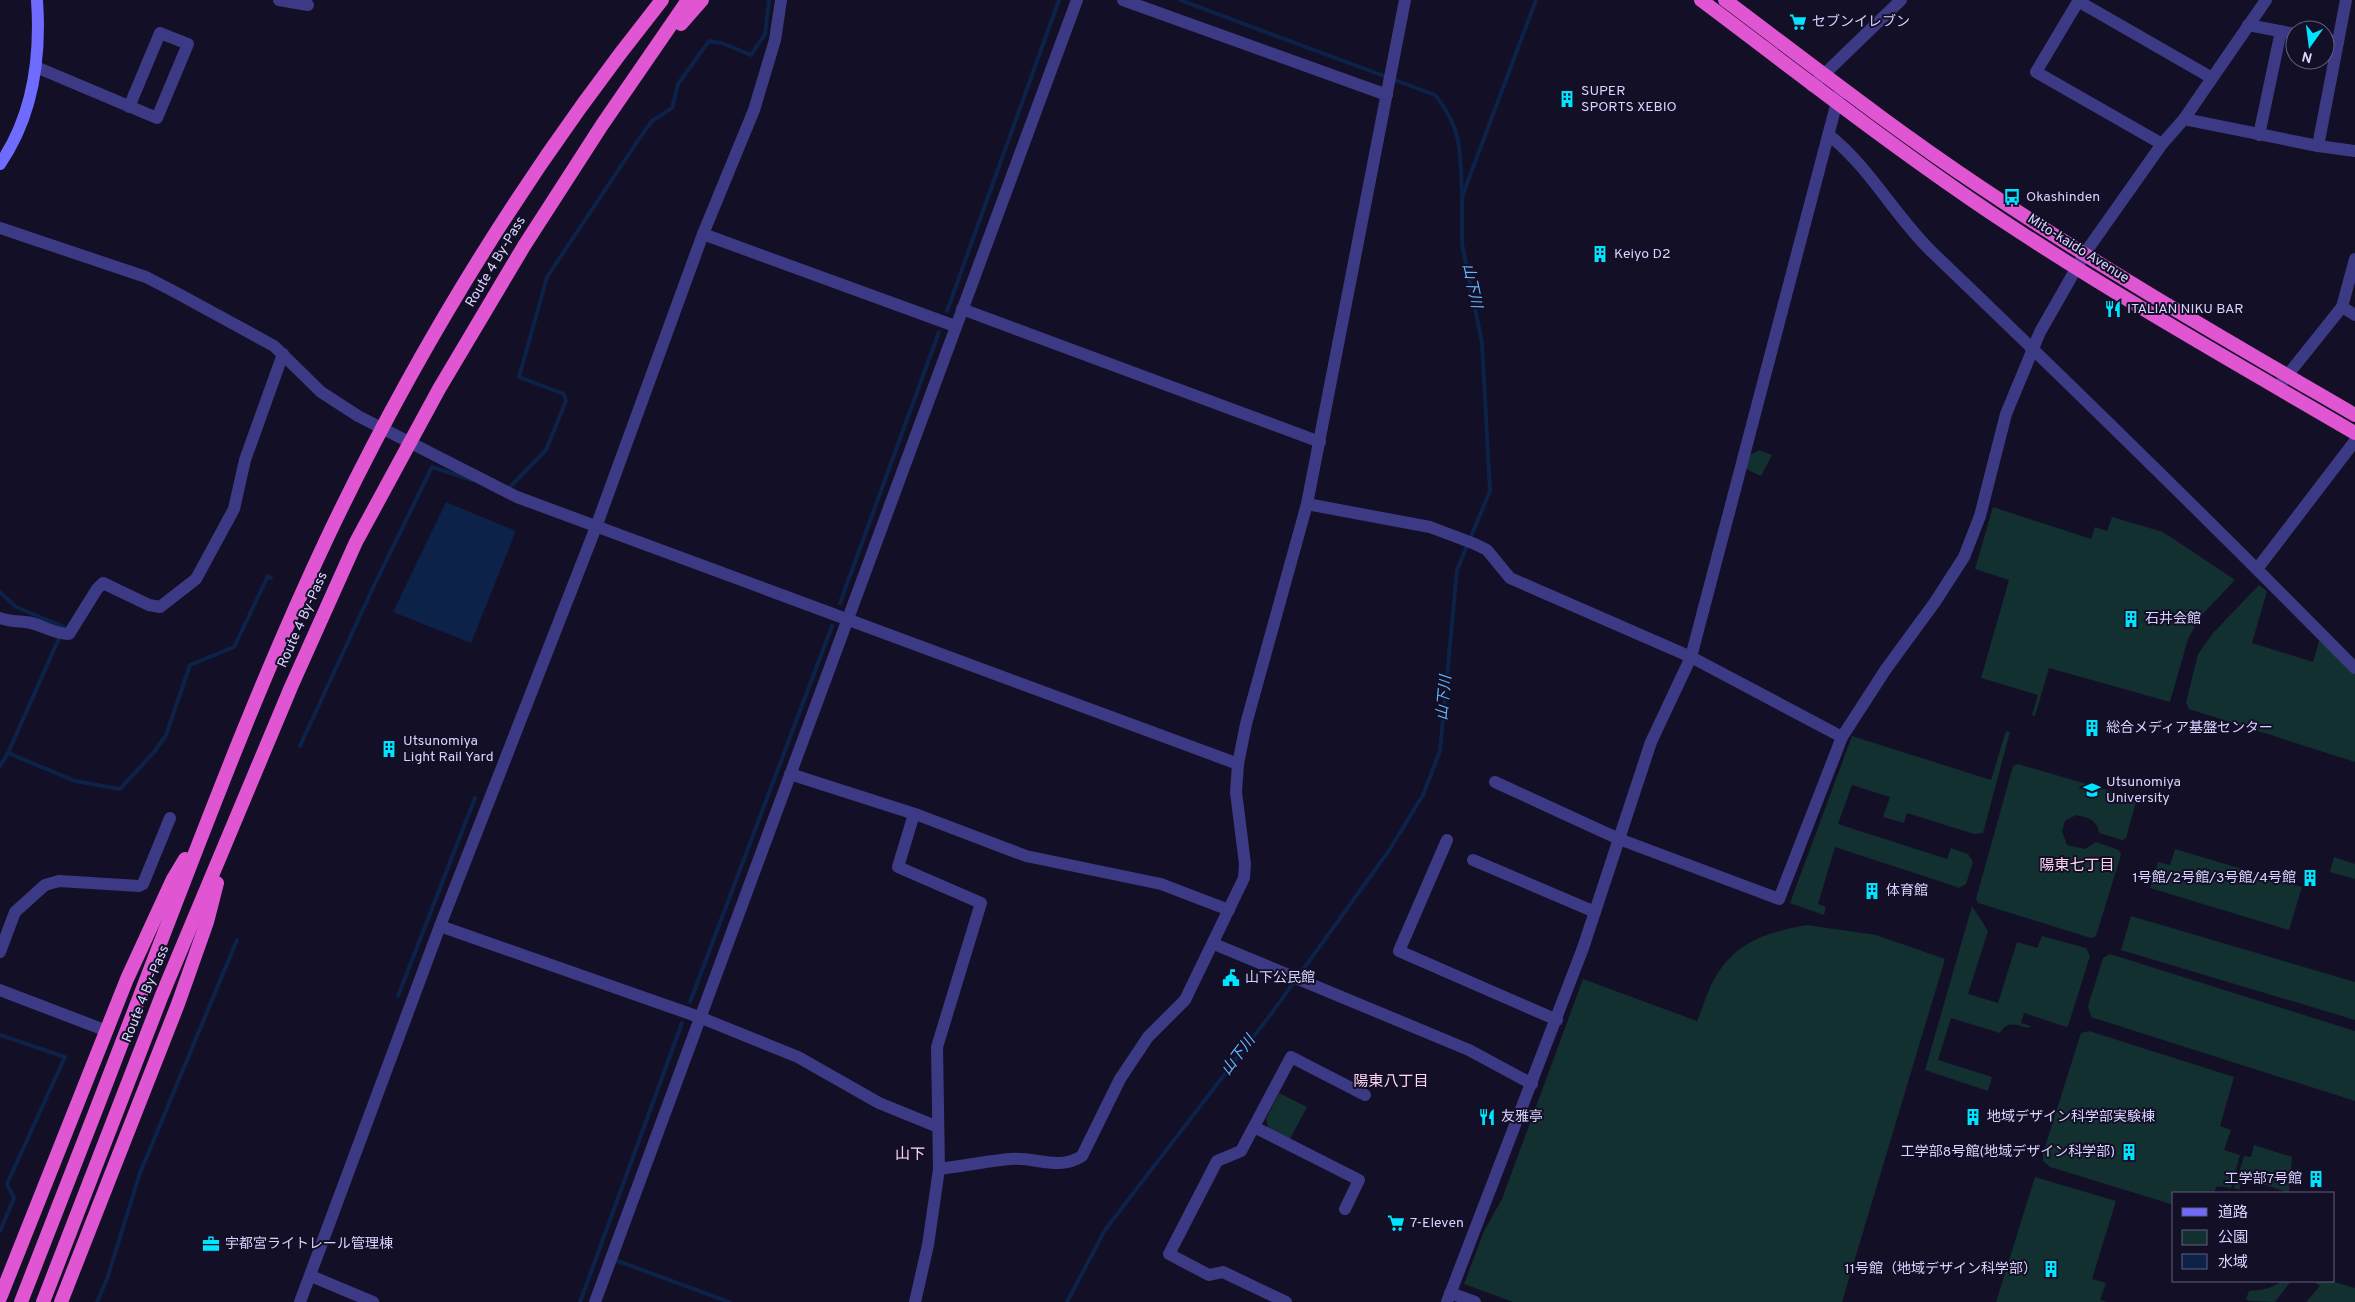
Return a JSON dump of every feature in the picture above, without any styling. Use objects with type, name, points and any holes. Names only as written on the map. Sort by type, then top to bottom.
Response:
[{"type":"highway","points":[[624,47],[650,0]]},
{"type":"highway","name":"Route 4 By-Pass","points":[[21,1302],[202,833],[279,643],[331,531],[382,429],[454,302],[500,227],[556,142],[624,47],[662,0]]},
{"type":"highway","name":"Route 4 By-Pass","points":[[43,1302],[162,995],[291,687],[356,542],[409,443],[524,246],[602,125],[688,0]]},
{"type":"highway","points":[[646,62],[702,0]]},
{"type":"highway","name":"Mito-kaido Avenue","points":[[1725,0],[1972,182],[2085,254],[2355,415]]},
{"type":"highway","name":"Mito-kaido Avenue","points":[[1709,2],[1812,86],[1962,194],[2076,268],[2355,433]]},
{"type":"highway","points":[[0,1298],[128,979],[173,879],[202,833]]},
{"type":"highway","points":[[61,1302],[178,1004],[207,922],[226,843]]},
{"type":"main road","points":[[0,164],[15,139],[26,113],[36,67],[37,0]]},
{"type":"street","points":[[279,0],[308,5]]},
{"type":"street","points":[[300,1302],[440,926],[596,526],[703,234],[754,110],[775,40],[781,0]]},
{"type":"street","points":[[595,1302],[1077,0]]},
{"type":"street","points":[[1123,0],[1387,95]]},
{"type":"street","points":[[939,1169],[1014,1158],[1061,1164],[1074,1162],[1082,1156],[1120,1079],[1148,1038],[1186,1000],[1244,878],[1236,792],[1238,764],[1246,724],[1307,504],[1405,0]]},
{"type":"street","points":[[1812,86],[1901,0]]},
{"type":"street","points":[[1495,782],[1619,839],[1779,899],[1842,737],[1886,669],[1935,602],[1964,558],[1980,516],[2006,414],[2033,349],[2076,268],[2162,144],[2184,120],[2266,0]]},
{"type":"street","points":[[2318,146],[2346,0]]},
{"type":"street","points":[[2162,144],[2036,72],[2078,1],[2212,78]]},
{"type":"street","points":[[2248,25],[2285,32]]},
{"type":"street","points":[[2259,135],[2280,31]]},
{"type":"street","points":[[36,67],[129,107],[157,118],[188,44],[160,34],[129,107]]},
{"type":"street","points":[[1475,1302],[1448,1298],[1557,1020],[1651,742],[1691,657],[1830,136],[1841,87]]},
{"type":"street","points":[[2184,120],[2318,146],[2355,151]]},
{"type":"street","points":[[1830,136],[1847,150],[1912,232],[2257,569],[2355,668]]},
{"type":"street","points":[[0,228],[146,277],[274,346],[321,392],[382,429],[517,497],[1238,764]]},
{"type":"street","points":[[703,234],[955,326]]},
{"type":"street","points":[[2278,388],[2342,307],[2355,260]]},
{"type":"street","points":[[2342,307],[2355,315]]},
{"type":"street","points":[[962,309],[1320,442]]},
{"type":"street","points":[[0,618],[7,621],[33,623],[59,634],[69,634],[97,589],[103,583],[150,605],[160,607],[196,579],[234,509],[245,460],[283,354]]},
{"type":"street","points":[[2257,569],[2355,441]]},
{"type":"street","points":[[1307,504],[1430,526],[1474,544],[1487,550],[1510,578],[1691,657],[1842,737]]},
{"type":"street","points":[[790,774],[914,814],[1026,856],[1161,884],[1229,910]]},
{"type":"street","points":[[914,814],[898,867],[980,903],[937,1047],[939,1169],[928,1245],[915,1302]]},
{"type":"street","points":[[0,952],[15,912],[46,885],[59,881],[139,886],[143,884],[170,818]]},
{"type":"street","points":[[1447,840],[1399,950],[1557,1020]]},
{"type":"street","points":[[1473,860],[1595,912]]},
{"type":"street","points":[[440,926],[699,1017],[798,1057],[879,1102],[938,1127]]},
{"type":"street","points":[[1214,944],[1469,1050],[1532,1084]]},
{"type":"street","points":[[0,990],[107,1031]]},
{"type":"street","points":[[1286,1302],[1222,1272],[1209,1275],[1169,1254],[1217,1161],[1241,1151],[1291,1057],[1365,1095]]},
{"type":"street","points":[[1254,1127],[1359,1180],[1345,1209]]},
{"type":"street","points":[[311,1276],[372,1302]]},
{"type":"green space","points":[[1759,450],[1772,455],[1761,476],[1746,469],[1750,455]]},
{"type":"green space","points":[[1993,507],[2091,539],[2095,527],[2107,531],[2112,517],[2163,532],[2235,580],[2200,617],[2188,639],[2170,702],[2049,668],[2035,716],[2032,715],[2038,695],[1981,678],[2009,580],[1975,569]]},
{"type":"green space","points":[[2259,585],[2267,591],[2252,643],[2313,662],[2320,638],[2355,674],[2355,762],[2189,709],[2186,702],[2198,654],[2213,633]]},
{"type":"green space","points":[[2006,731],[2010,732],[1983,833],[1974,834],[1907,813],[1904,823],[1883,817],[1890,797],[1852,785],[1838,824],[1947,859],[1951,848],[1968,854],[1973,862],[1966,884],[1959,888],[1835,847],[1818,904],[1826,907],[1824,915],[1790,903],[1852,736],[1991,780]]},
{"type":"green space","points":[[2018,764],[2134,798],[2136,802],[2126,838],[2122,840],[2099,833],[2094,822],[2088,818],[2076,815],[2065,821],[2062,831],[2067,845],[2085,849],[2096,842],[2119,850],[2121,855],[2096,936],[2091,938],[1978,903],[1976,899],[2013,766]]},
{"type":"green space","points":[[2175,849],[2302,887],[2289,930],[2150,888],[2158,862],[2170,865]]},
{"type":"green space","points":[[2334,857],[2355,864],[2355,879],[2330,872]]},
{"type":"green space","points":[[1972,906],[1988,931],[1968,994],[1998,1003],[2017,942],[2037,948],[2042,936],[2086,948],[2090,956],[2068,1026],[2066,1027],[2024,1013],[2021,1023],[2031,1026],[2028,1028],[2012,1024],[2006,1026],[2000,1033],[1951,1018],[1938,1060],[1992,1077],[1988,1091],[1925,1070]]},
{"type":"green space","points":[[2131,916],[2355,982],[2355,1020],[2121,950]]},
{"type":"green space","points":[[1806,925],[1876,935],[1945,959],[1842,1302],[1513,1302],[1464,1284],[1484,1231],[1502,1199],[1583,979],[1697,1021],[1711,985],[1720,970],[1739,949],[1762,937]]},
{"type":"green space","points":[[2110,954],[2355,1031],[2355,1101],[2091,1017],[2088,1006],[2103,958]]},
{"type":"green space","points":[[2089,1031],[2234,1077],[2220,1126],[2231,1130],[2224,1150],[2240,1155],[2231,1188],[2217,1186],[2214,1192],[2172,1192],[2172,1204],[2050,1167],[2043,1161],[2043,1153],[2081,1033]]},
{"type":"green space","points":[[1279,1093],[1307,1107],[1290,1139],[1268,1128],[1266,1119]]},
{"type":"green space","points":[[2254,1145],[2292,1157],[2289,1192],[2243,1177],[2239,1190],[2234,1188],[2244,1156],[2251,1157]]},
{"type":"green space","points":[[2035,1177],[2116,1201],[2092,1279],[2106,1283],[2100,1300],[2108,1302],[1996,1302]]},
{"type":"green space","points":[[2280,1282],[2290,1282],[2275,1302],[2249,1301],[2246,1299],[2249,1291],[2274,1286]]},
{"type":"green space","points":[[2314,1282],[2334,1282],[2355,1288],[2355,1302],[2306,1302],[2320,1286]]},
{"type":"water","points":[[446,502],[516,531],[471,643],[393,612]]},
{"type":"waterway","points":[[508,489],[546,450],[566,401],[564,394],[519,377],[547,277],[643,133],[652,121],[672,108],[678,84],[709,41],[722,43],[751,55],[765,34],[769,0]]},
{"type":"waterway","points":[[947,311],[1059,0]]},
{"type":"waterway","points":[[1180,0],[1435,95],[1451,119],[1458,142],[1462,195]]},
{"type":"waterway","name":"山下川","points":[[1067,1302],[1105,1230],[1271,1014],[1390,849],[1423,795],[1440,751],[1457,570],[1490,491],[1482,343],[1462,244],[1462,197],[1536,0]]},
{"type":"waterway","points":[[840,603],[939,332]]},
{"type":"waterway","points":[[300,746],[371,592],[432,467],[472,480]]},
{"type":"waterway","points":[[0,766],[8,753],[75,781],[120,789],[155,751],[166,735],[190,665],[234,647],[268,576],[271,578]]},
{"type":"waterway","points":[[0,592],[16,607],[64,627],[63,630]]},
{"type":"waterway","points":[[690,1002],[832,626]]},
{"type":"waterway","points":[[8,753],[60,636]]},
{"type":"waterway","points":[[398,996],[475,798]]},
{"type":"waterway","points":[[97,1302],[107,1279],[140,1173],[237,940]]},
{"type":"waterway","points":[[580,1302],[682,1023]]},
{"type":"waterway","points":[[0,1035],[65,1057],[7,1184],[14,1198],[0,1231]]},
{"type":"waterway","points":[[615,1260],[729,1302]]},
{"type":"place","name":"セブンイレブン","points":[[1798,22]]},
{"type":"place","name":"SUPER SPORTS XEBIO","points":[[1567,99]]},
{"type":"place","name":"Okashinden","points":[[2012,197]]},
{"type":"place","name":"Keiyo D2","points":[[1600,254]]},
{"type":"place","name":"ITALIAN NIKU BAR","points":[[2113,309]]},
{"type":"place","name":"石井会館","points":[[2131,619]]},
{"type":"place","name":"総合メディア基盤センター","points":[[2092,728]]},
{"type":"place","name":"Utsunomiya Light Rail Yard","points":[[389,749]]},
{"type":"place","name":"Utsunomiya University","points":[[2092,790]]},
{"type":"place","name":"1号館/2号館/3号館/4号館","points":[[2310,878]]},
{"type":"place","name":"体育館","points":[[1872,891]]},
{"type":"place","name":"山下公民館","points":[[1231,978]]},
{"type":"place","name":"友雅亭","points":[[1487,1117]]},
{"type":"place","name":"地域デザイン科学部実験棟","points":[[1973,1117]]},
{"type":"place","name":"工学部8号館(地域デザイン科学部)","points":[[2129,1152]]},
{"type":"place","name":"工学部7号館","points":[[2316,1179]]},
{"type":"place","name":"7-Eleven","points":[[1396,1223]]},
{"type":"place","name":"宇都宮ライトレール管理棟","points":[[211,1244]]},
{"type":"place","name":"11号館（地域デザイン科学部）","points":[[2051,1269]]},
{"type":"district","name":"陽東七丁目","points":[[2077,866]]},
{"type":"district","name":"陽東八丁目","points":[[1391,1082]]},
{"type":"district","name":"山下","points":[[910,1155]]}]
